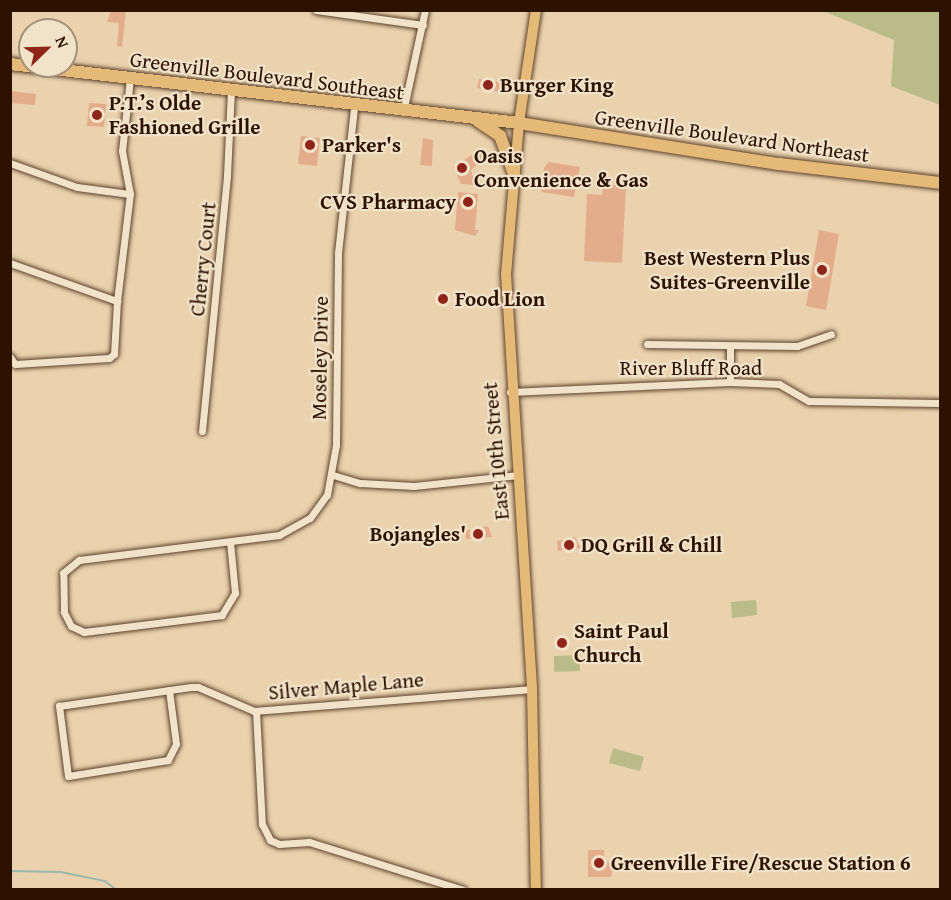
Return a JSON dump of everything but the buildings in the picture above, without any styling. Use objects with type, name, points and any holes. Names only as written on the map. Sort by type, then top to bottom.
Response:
[{"type":"highway","name":"Greenville Boulevard Southeast","points":[[10,64],[354,107],[519,123]]},
{"type":"highway","points":[[475,119],[501,136],[514,174]]},
{"type":"highway","name":"Greenville Boulevard Northeast","points":[[519,123],[790,166],[940,183]]},
{"type":"main road","name":"East 10th Street","points":[[536,10],[519,123],[506,274],[510,392],[518,474],[532,688],[536,890]]},
{"type":"street","points":[[316,10],[423,25]]},
{"type":"street","points":[[403,112],[425,10]]},
{"type":"street","points":[[10,357],[15,364],[109,358],[114,354],[117,301],[130,194],[122,152],[130,79]]},
{"type":"street","name":"Cherry Court","points":[[202,431],[227,175],[231,91]]},
{"type":"street","name":"Moseley Drive","points":[[230,542],[235,593],[222,615],[84,632],[71,626],[64,612],[63,573],[79,560],[279,535],[304,522],[327,495],[333,475],[338,253],[354,107]]},
{"type":"street","points":[[10,163],[77,188],[130,194]]},
{"type":"street","points":[[10,263],[117,301]]},
{"type":"street","points":[[647,344],[797,346],[831,334]]},
{"type":"street","points":[[730,346],[730,382]]},
{"type":"street","name":"River Bluff Road","points":[[510,392],[730,382],[779,384],[809,401],[940,403]]},
{"type":"street","points":[[333,475],[360,483],[414,486],[518,474]]},
{"type":"street","name":"Silver Maple Lane","points":[[169,690],[176,744],[168,760],[68,776],[59,706],[169,690],[198,687],[256,711],[532,688]]},
{"type":"street","points":[[256,711],[262,824],[270,840],[279,844],[309,842],[463,890]]},
{"type":"green space","points":[[823,11],[940,11],[940,105],[891,86],[894,40]]},
{"type":"green space","points":[[756,600],[757,615],[732,618],[731,602]]},
{"type":"green space","points":[[580,655],[580,671],[554,672],[554,656]]},
{"type":"green space","points":[[613,748],[644,757],[640,771],[609,763]]},
{"type":"waterway","points":[[10,871],[61,872],[105,881],[117,890]]},
{"type":"place","name":"Burger King","points":[[488,85]]},
{"type":"place","name":"P.T.’s Olde Fashioned Grille","points":[[97,115]]},
{"type":"place","name":"Parker's","points":[[310,145]]},
{"type":"place","name":"Oasis Convenience & Gas","points":[[462,168]]},
{"type":"place","name":"CVS Pharmacy","points":[[468,202]]},
{"type":"place","name":"Best Western Plus Suites-Greenville","points":[[822,270]]},
{"type":"place","name":"Food Lion","points":[[443,299]]},
{"type":"place","name":"Bojangles'","points":[[478,534]]},
{"type":"place","name":"DQ Grill & Chill","points":[[569,545]]},
{"type":"place","name":"Saint Paul Church","points":[[562,643]]},
{"type":"place","name":"Greenville Fire/Rescue Station 6","points":[[599,863]]}]
